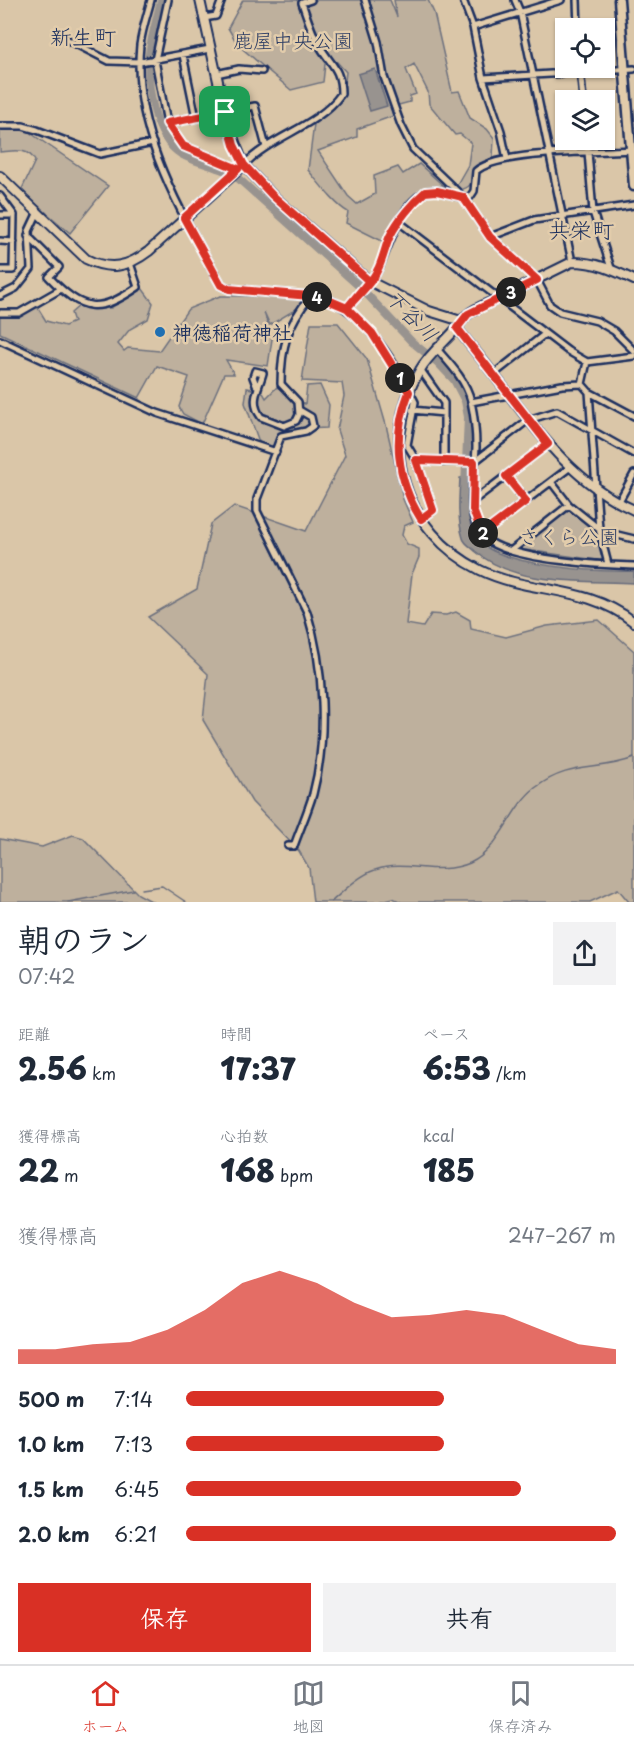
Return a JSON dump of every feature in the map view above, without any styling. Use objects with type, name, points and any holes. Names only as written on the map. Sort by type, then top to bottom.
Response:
[{"type":"main road","points":[[619,0],[629,70],[634,186]]},
{"type":"street","points":[[151,0],[140,44],[142,97],[153,143],[184,218],[221,285],[229,289],[334,301],[347,308],[372,333],[415,402],[406,445],[416,460],[433,510],[421,519]]},
{"type":"street","points":[[168,0],[155,60],[167,123],[183,146],[239,168],[272,195],[368,283],[459,324],[528,420],[570,468],[596,489],[634,510]]},
{"type":"street","points":[[200,0],[239,168]]},
{"type":"street","points":[[204,18],[216,16],[222,0]]},
{"type":"street","points":[[0,176],[86,259],[103,267],[130,263],[149,251],[239,168],[266,147],[328,109],[341,94],[339,72],[314,36],[302,3],[310,0]]},
{"type":"street","points":[[365,0],[378,42],[384,77],[405,133],[421,159],[463,197],[490,237],[537,280],[550,305],[560,312],[597,321],[614,331],[634,351]]},
{"type":"street","points":[[463,0],[473,27],[483,78],[501,131],[507,159]]},
{"type":"street","points":[[515,0],[520,12],[572,262]]},
{"type":"street","points":[[473,27],[561,0]]},
{"type":"street","points":[[577,0],[578,18]]},
{"type":"street","points":[[64,38],[109,61],[140,62],[210,49]]},
{"type":"street","points":[[183,55],[196,118]]},
{"type":"street","points":[[216,74],[239,69],[262,71]]},
{"type":"street","points":[[483,78],[555,73]]},
{"type":"street","points":[[167,123],[255,106],[266,147]]},
{"type":"street","points":[[0,126],[30,128],[100,154],[153,143]]},
{"type":"street","points":[[347,308],[376,273],[390,235],[425,192],[437,191],[463,197],[472,194],[477,171],[481,166],[507,159],[633,149]]},
{"type":"street","points":[[588,150],[593,212],[611,268]]},
{"type":"street","points":[[0,196],[14,215],[14,270],[0,270]]},
{"type":"street","points":[[490,237],[534,220],[634,205]]},
{"type":"street","points":[[0,296],[16,288],[31,269],[28,236],[30,225],[38,214]]},
{"type":"street","points":[[0,215],[14,215]]},
{"type":"street","points":[[399,222],[497,299],[587,362],[634,356]]},
{"type":"street","points":[[28,236],[59,267],[49,277],[61,289],[82,303],[108,306],[138,287],[130,263]]},
{"type":"street","points":[[0,242],[14,242]]},
{"type":"street","points":[[634,280],[611,268],[586,262],[572,262],[468,314],[434,350],[420,369],[409,392],[398,429],[398,451],[406,488],[421,519],[454,552],[483,571],[505,579],[585,596],[619,610],[634,621]]},
{"type":"street","points":[[0,313],[19,313],[61,289]]},
{"type":"street","points":[[256,385],[258,413],[267,422],[284,426],[292,424],[299,410],[297,399],[281,384],[281,367],[288,328],[312,297]]},
{"type":"street","points":[[494,374],[545,334]]},
{"type":"street","points":[[0,340],[157,413],[276,452]]},
{"type":"street","points":[[434,350],[454,369],[471,402],[476,446],[473,501],[477,526],[482,534],[489,541],[512,550],[566,561],[634,566]]},
{"type":"street","points":[[582,384],[587,362]]},
{"type":"street","points":[[420,369],[444,403],[444,462]]},
{"type":"street","points":[[471,402],[508,393],[582,384]]},
{"type":"street","points":[[582,384],[589,392],[634,416]]},
{"type":"street","points":[[589,392],[600,530],[608,564]]},
{"type":"street","points":[[288,846],[294,846],[313,793],[322,719],[309,619],[293,580],[257,511],[257,499],[281,436],[306,431],[313,426],[311,417],[299,410]]},
{"type":"street","points":[[412,410],[444,413]]},
{"type":"street","points":[[416,460],[474,462],[528,420],[557,411],[634,454]]},
{"type":"street","points":[[473,501],[548,444]]},
{"type":"street","points":[[482,534],[570,468]]},
{"type":"street","points":[[618,503],[634,474]]},
{"type":"street","points":[[506,476],[526,501]]},
{"type":"street","points":[[552,483],[569,506],[600,530],[634,539]]},
{"type":"street","points":[[512,550],[569,506]]},
{"type":"green space","name":"鹿屋中央公園","points":[[243,0],[390,0],[397,17],[394,0],[428,0],[434,13],[452,92],[459,91],[470,118],[487,129],[494,138],[493,157],[476,167],[472,182],[468,187],[460,190],[456,186],[468,165],[471,143],[460,134],[455,135],[429,104],[428,92],[414,64],[406,69],[416,94],[410,96],[410,102],[391,107],[393,116],[357,129],[357,137],[318,151],[348,196],[357,204],[375,194],[374,176],[398,167],[403,174],[419,164],[447,189],[431,188],[417,193],[384,242],[346,223],[348,212],[332,199],[308,170],[314,124],[343,97],[346,72],[337,62],[325,64],[323,82],[291,90],[238,45],[228,28]]},
{"type":"green space","points":[[23,128],[108,186],[70,233],[21,191],[35,161],[32,157],[20,151],[0,152],[0,129]]},
{"type":"green space","points":[[142,288],[153,303],[148,319],[130,329],[118,344],[124,351],[128,348],[159,351],[188,309],[220,296],[304,296],[298,308],[270,325],[264,312],[272,339],[268,366],[226,360],[234,374],[224,374],[202,424],[183,414],[179,407],[189,377],[157,366],[139,398],[0,333],[0,313],[19,313],[35,303],[46,321],[65,326],[74,322],[71,313],[80,305],[111,308]]},
{"type":"green space","points":[[311,323],[338,323],[367,359],[386,425],[403,499],[413,522],[404,526],[402,535],[407,544],[419,549],[419,557],[412,574],[406,624],[423,627],[431,614],[446,615],[456,612],[470,620],[471,629],[506,637],[547,626],[599,620],[634,651],[634,902],[629,902],[618,889],[590,902],[401,902],[393,898],[378,902],[313,902],[309,868],[299,851],[252,802],[203,720],[208,674],[148,617],[197,589],[211,524],[234,506],[306,531],[345,455],[337,430],[344,396],[342,383],[302,381]]},
{"type":"green space","points":[[320,385],[329,405],[327,428],[305,429],[281,436],[273,447],[259,442],[245,403],[247,388],[262,391],[266,398],[277,387],[305,404],[307,386]]},
{"type":"green space","name":"さくら公園","points":[[568,510],[598,532],[604,561],[519,549]]},
{"type":"green space","points":[[73,835],[83,838],[138,894],[153,902],[0,902],[0,839],[42,847]]},
{"type":"shaded area","points":[[375,69],[387,106],[370,111],[358,74]]},
{"type":"shaded area","points":[[469,476],[468,509],[473,533],[489,548],[506,556],[551,566],[634,571],[634,583],[551,579],[510,571],[492,563],[466,543],[461,531],[460,478]]},
{"type":"waterway","name":"下谷川","points":[[161,0],[151,41],[149,80],[154,109],[164,135],[181,154],[240,180],[361,288],[412,342],[438,363],[454,380],[465,401],[468,417],[465,487]]},
{"type":"waterway","points":[[331,902],[357,880],[375,870],[398,866],[446,868],[470,863],[480,857],[497,839],[526,796],[535,788],[572,770],[608,765],[634,758]]},
{"type":"waterway","points":[[142,889],[162,886],[186,902]]},
{"type":"waterway","points":[[68,902],[133,890]]},
{"type":"place","name":"神徳稲荷神社","points":[[160,332]]},
{"type":"district","name":"新生町","points":[[83,35]]},
{"type":"district","name":"共栄町","points":[[581,228]]},
{"type":"route","points":[[225,112],[167,123],[183,146],[238,169],[184,218],[221,285],[229,289],[321,297],[347,308],[376,273],[390,235],[416,199],[425,192],[437,191],[463,197],[490,237],[537,280],[475,309],[460,321],[457,328],[548,444],[506,476],[526,501],[482,534],[477,526],[473,510],[474,462],[416,460],[433,510],[421,519],[406,488],[398,451],[398,429],[409,392],[372,333],[347,308],[369,281],[272,195],[244,165],[234,145],[225,112]]}]
